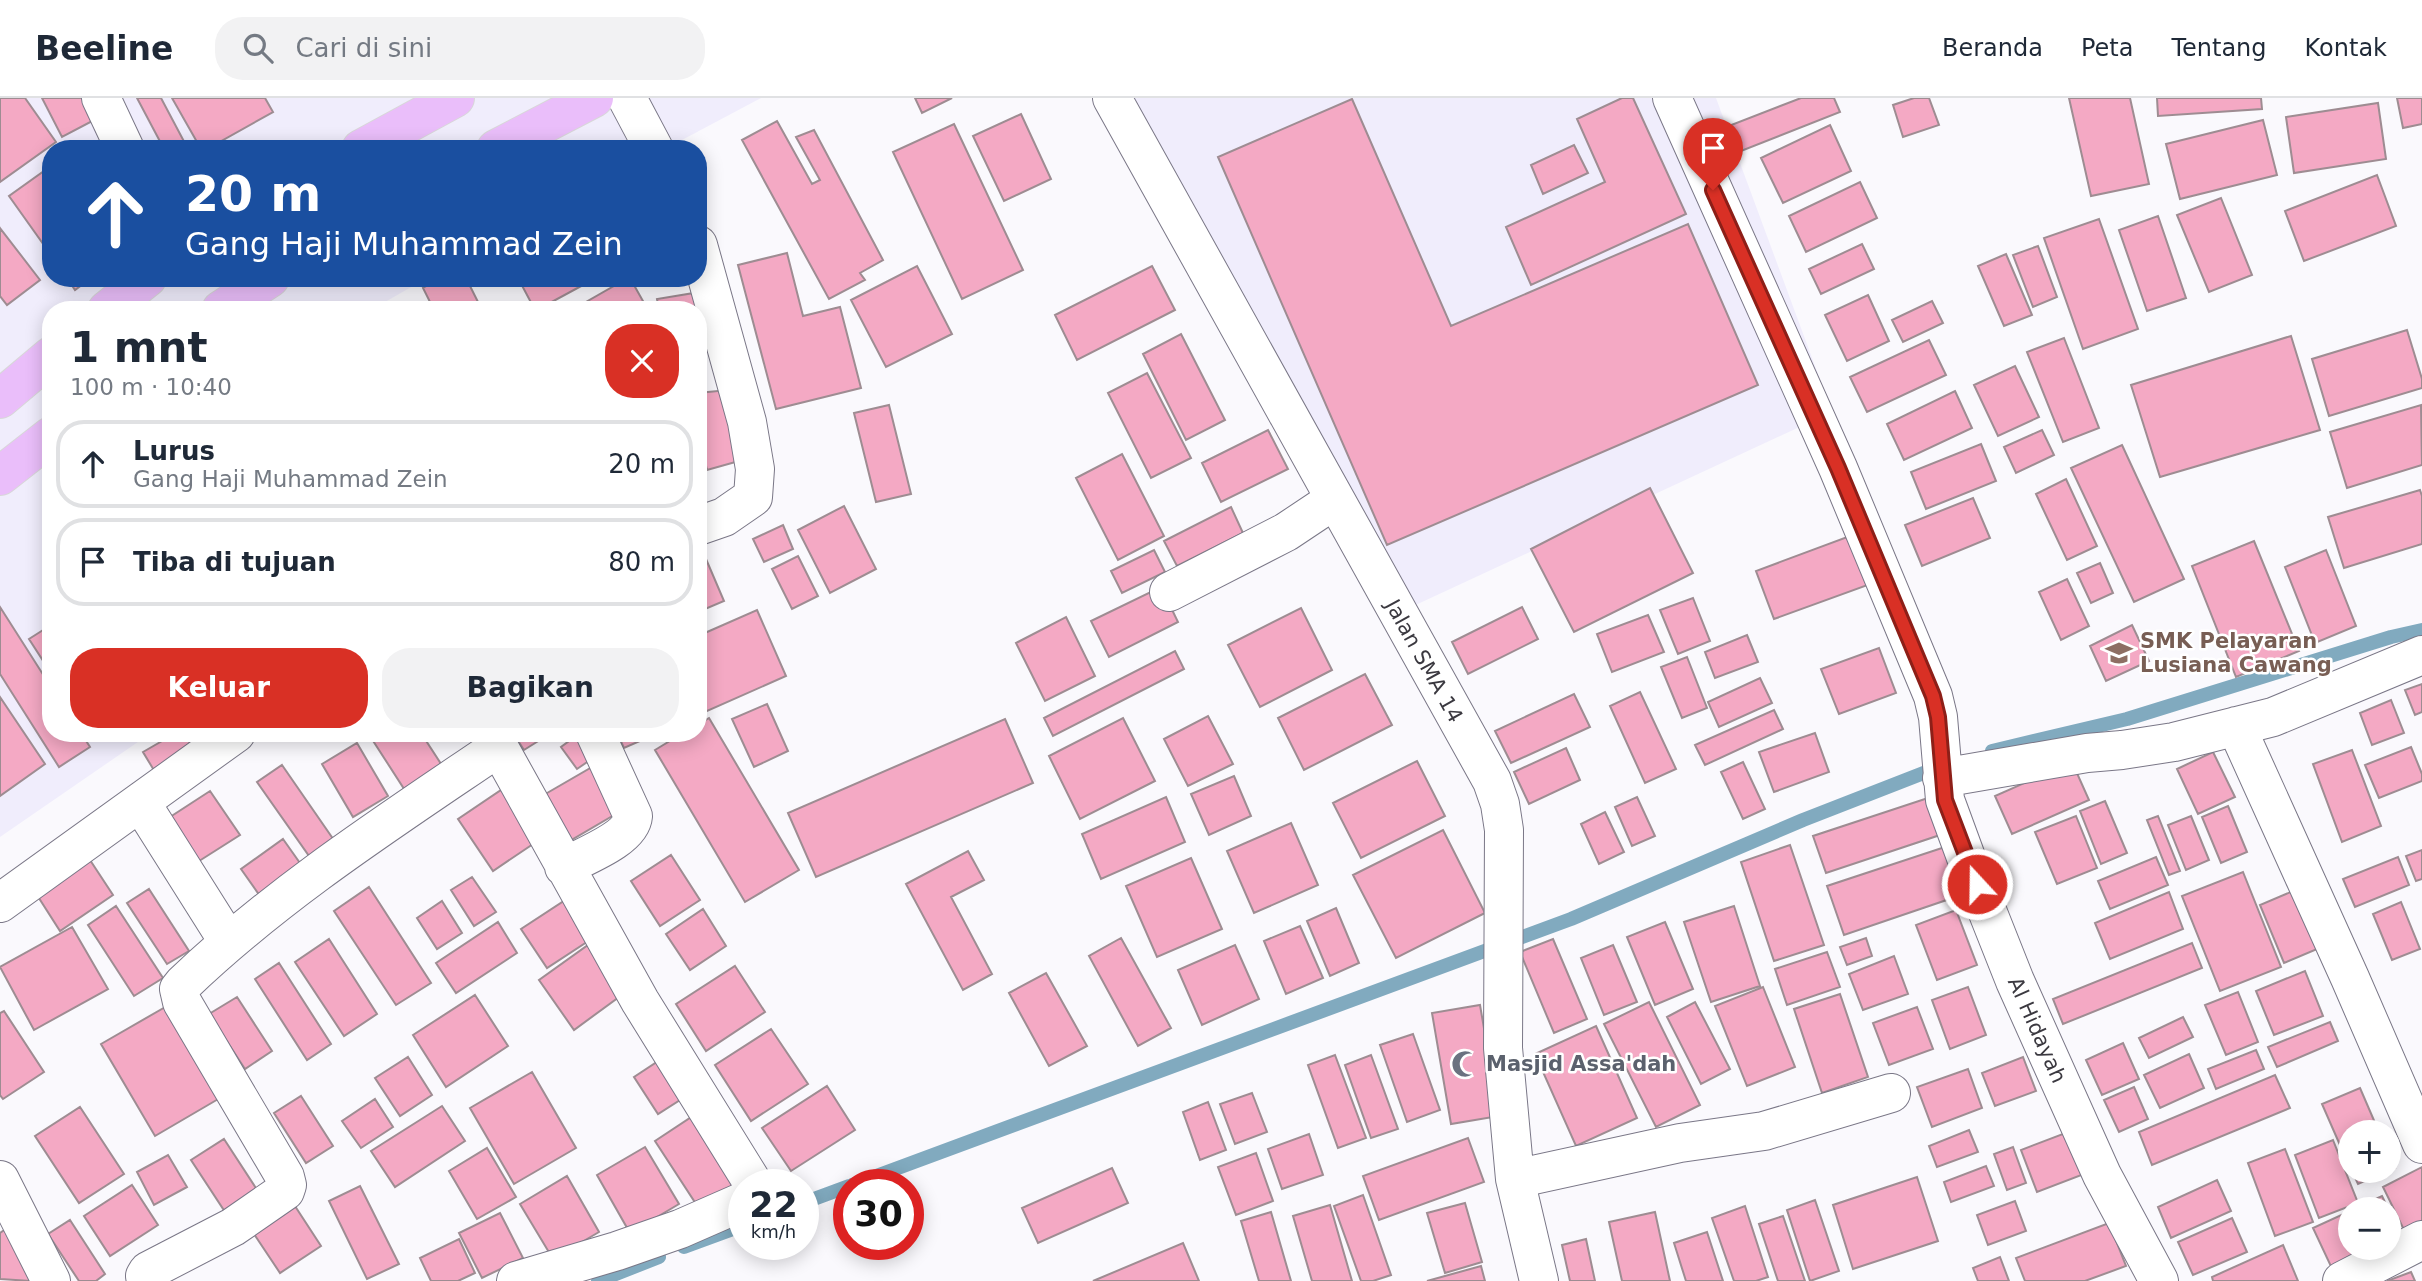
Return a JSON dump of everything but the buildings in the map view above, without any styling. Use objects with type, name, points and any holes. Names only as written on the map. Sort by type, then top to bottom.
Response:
[{"type":"main road","points":[[378,140],[455,98]]},
{"type":"main road","points":[[513,140],[594,98]]},
{"type":"main road","points":[[118,301],[136,287]]},
{"type":"main road","points":[[0,399],[42,364]]},
{"type":"main road","points":[[0,476],[42,443]]},
{"type":"street","points":[[102,98],[121,140]]},
{"type":"street","points":[[627,98],[649,140]]},
{"type":"street","name":"Jalan SMA 14","points":[[1112,98],[1492,781],[1500,804],[1504,830],[1503,1048],[1516,1178],[1539,1281]]},
{"type":"street","name":"Al Hidayah","points":[[1672,98],[1838,468],[1933,696],[1938,717],[1945,800],[2015,981],[2102,1175],[2159,1281]]},
{"type":"street","points":[[707,278],[747,422],[755,469],[752,497],[724,517],[707,523]]},
{"type":"street","points":[[1169,592],[1286,532],[1334,500]]},
{"type":"street","points":[[1941,773],[2174,742],[2273,717],[2422,655]]},
{"type":"street","points":[[2236,726],[2422,1144]]},
{"type":"street","points":[[0,903],[224,742]]},
{"type":"street","points":[[146,1281],[145,1276],[149,1271],[233,1227],[285,1191],[287,1185],[285,1177],[180,996],[179,989],[228,941],[492,742]]},
{"type":"street","points":[[496,742],[640,1001],[744,1169]]},
{"type":"street","points":[[564,867],[625,834],[632,824],[633,816],[599,742]]},
{"type":"street","points":[[141,803],[228,941]]},
{"type":"street","points":[[1516,1178],[1680,1143],[1764,1131],[1891,1093]]},
{"type":"street","points":[[0,1180],[51,1281]]},
{"type":"street","points":[[516,1281],[626,1268],[680,1229],[728,1208]]},
{"type":"street","points":[[2342,1281],[2422,1240]]},
{"type":"shaded area","points":[[0,98],[761,98],[682,140],[42,140],[42,287],[411,287],[387,301],[42,301],[42,742],[138,742],[0,837]]},
{"type":"shaded area","points":[[1100,98],[1716,98],[1832,412],[1394,615]]},
{"type":"waterway","points":[[1992,751],[2127,719],[2391,637],[2422,630]]},
{"type":"waterway","points":[[895,1169],[1571,919],[1803,820],[1939,767]]},
{"type":"waterway","points":[[819,1197],[833,1192]]},
{"type":"waterway","points":[[684,1247],[728,1231]]},
{"type":"waterway","points":[[598,1281],[659,1257]]},
{"type":"place","name":"SMK Pelayaran Lusiana Cawang","points":[[2119,653]]},
{"type":"place","name":"Masjid Assa'dah","points":[[1465,1064]]},
{"type":"route","points":[[1713,190],[1838,468],[1933,696],[1937,707],[1945,800],[1977,884]]}]
